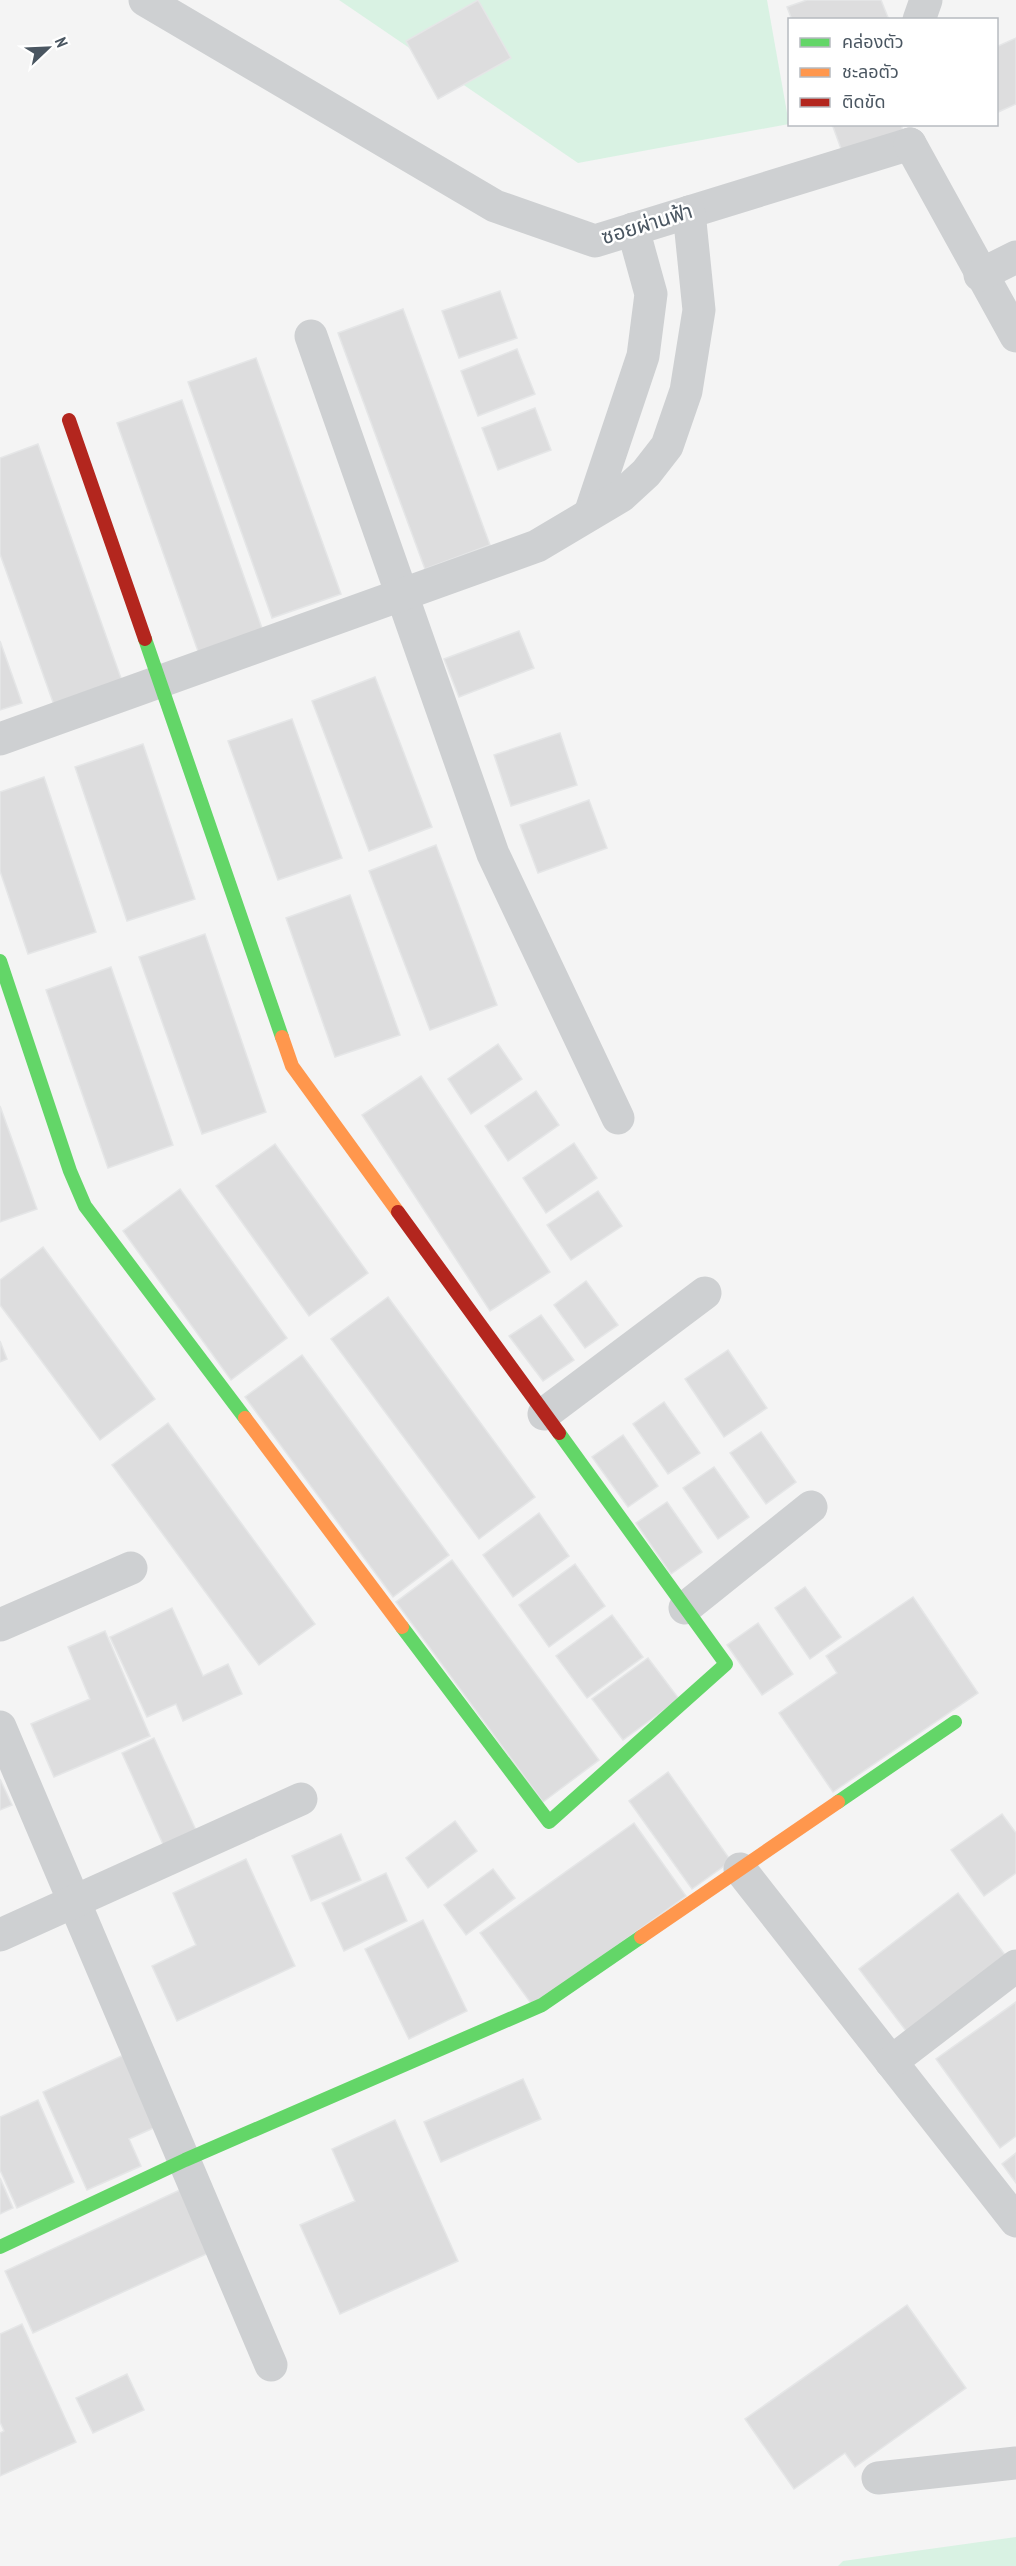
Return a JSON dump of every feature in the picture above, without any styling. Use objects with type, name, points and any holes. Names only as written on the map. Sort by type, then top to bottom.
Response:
[{"type":"street","name":"ซอยผ่านฟ้า","points":[[145,0],[495,206],[595,241],[690,212],[910,134],[980,275],[1016,336]]},
{"type":"street","points":[[920,18],[926,0]]},
{"type":"street","points":[[0,739],[537,546],[621,496],[646,473],[667,446],[686,391],[699,310],[690,212]]},
{"type":"street","points":[[590,513],[643,356],[651,294],[633,229]]},
{"type":"street","points":[[980,275],[1016,257]]},
{"type":"street","points":[[311,336],[493,855],[618,1118]]},
{"type":"street","points":[[0,961],[70,1171],[85,1206],[549,1822],[726,1664],[292,1066],[69,420]]},
{"type":"street","points":[[544,1414],[705,1293]]},
{"type":"street","points":[[685,1608],[811,1507]]},
{"type":"street","points":[[0,1625],[131,1568]]},
{"type":"street","points":[[0,2247],[184,2160],[542,2005],[955,1722]]},
{"type":"street","points":[[0,1727],[271,2365]]},
{"type":"street","points":[[0,1935],[301,1799]]},
{"type":"street","points":[[740,1869],[1016,2221]]},
{"type":"street","points":[[891,2062],[1016,1966]]},
{"type":"street","points":[[878,2478],[1016,2463]]},
{"type":"green space","points":[[339,0],[767,0],[788,124],[578,163]]},
{"type":"green space","points":[[1016,2537],[1016,2566],[838,2566],[843,2561]]},
{"type":"building","points":[[478,0],[511,58],[438,99],[406,41]]},
{"type":"building","points":[[807,0],[881,0],[888,18],[791,18],[787,7]]},
{"type":"building","points":[[1016,38],[1016,104],[998,112],[998,46]]},
{"type":"building","points":[[833,126],[902,126],[903,131],[843,154]]},
{"type":"building","points":[[500,291],[517,338],[459,358],[442,311]]},
{"type":"building","points":[[403,309],[490,545],[425,569],[338,333]]},
{"type":"building","points":[[517,349],[535,394],[478,416],[461,371]]},
{"type":"building","points":[[256,358],[341,594],[272,618],[188,382]]},
{"type":"building","points":[[182,400],[263,631],[199,654],[117,423]]},
{"type":"building","points":[[535,408],[551,450],[498,470],[482,428]]},
{"type":"building","points":[[38,444],[122,681],[54,705],[0,554],[0,458]]},
{"type":"building","points":[[519,631],[534,668],[459,697],[444,659]]},
{"type":"building","points":[[0,641],[22,703],[0,710]]},
{"type":"building","points":[[375,677],[432,827],[369,851],[312,701]]},
{"type":"building","points":[[292,719],[342,858],[278,880],[228,741]]},
{"type":"building","points":[[560,733],[577,785],[511,806],[494,755]]},
{"type":"building","points":[[143,744],[195,899],[127,921],[75,767]]},
{"type":"building","points":[[44,777],[96,932],[28,954],[0,871],[0,792]]},
{"type":"building","points":[[589,800],[607,848],[538,873],[520,825]]},
{"type":"building","points":[[436,845],[497,1005],[430,1030],[369,871]]},
{"type":"building","points":[[350,895],[400,1035],[335,1057],[286,918]]},
{"type":"building","points":[[205,934],[266,1112],[202,1134],[139,957]]},
{"type":"building","points":[[111,967],[173,1145],[108,1168],[46,990]]},
{"type":"building","points":[[498,1044],[522,1079],[471,1114],[448,1079]]},
{"type":"building","points":[[421,1076],[550,1272],[490,1311],[362,1115]]},
{"type":"building","points":[[536,1091],[559,1125],[508,1161],[485,1126]]},
{"type":"building","points":[[0,1106],[37,1209],[0,1222]]},
{"type":"building","points":[[574,1143],[597,1178],[546,1213],[523,1178]]},
{"type":"building","points":[[275,1144],[368,1273],[309,1316],[216,1186]]},
{"type":"building","points":[[180,1189],[287,1338],[231,1380],[123,1231]]},
{"type":"building","points":[[598,1191],[622,1226],[571,1260],[547,1225]]},
{"type":"building","points":[[43,1247],[155,1399],[100,1440],[0,1305],[0,1280]]},
{"type":"building","points":[[586,1281],[618,1325],[585,1348],[554,1305]]},
{"type":"building","points":[[388,1297],[535,1497],[479,1539],[331,1339]]},
{"type":"building","points":[[541,1315],[574,1360],[543,1381],[509,1336]]},
{"type":"building","points":[[0,1341],[7,1359],[0,1362]]},
{"type":"building","points":[[728,1350],[767,1408],[724,1437],[685,1379]]},
{"type":"building","points":[[302,1355],[449,1555],[393,1597],[245,1397]]},
{"type":"building","points":[[664,1402],[700,1453],[668,1474],[633,1424]]},
{"type":"building","points":[[168,1423],[315,1624],[259,1665],[112,1465]]},
{"type":"building","points":[[761,1432],[796,1482],[766,1504],[730,1453]]},
{"type":"building","points":[[623,1435],[658,1486],[628,1507],[592,1457]]},
{"type":"building","points":[[714,1467],[749,1517],[718,1539],[683,1488]]},
{"type":"building","points":[[667,1502],[702,1552],[671,1574],[636,1523]]},
{"type":"building","points":[[539,1513],[569,1556],[513,1597],[483,1555]]},
{"type":"building","points":[[452,1560],[599,1760],[543,1802],[396,1602]]},
{"type":"building","points":[[575,1564],[605,1606],[549,1647],[519,1605]]},
{"type":"building","points":[[805,1587],[841,1637],[810,1659],[775,1608]]},
{"type":"building","points":[[913,1597],[978,1693],[833,1792],[779,1713],[837,1673],[826,1656]]},
{"type":"building","points":[[172,1608],[203,1676],[228,1664],[242,1694],[183,1721],[176,1704],[147,1717],[110,1637]]},
{"type":"building","points":[[612,1615],[643,1657],[587,1698],[556,1656]]},
{"type":"building","points":[[758,1623],[793,1674],[762,1695],[727,1645]]},
{"type":"building","points":[[105,1631],[150,1736],[54,1777],[31,1724],[90,1699],[68,1647]]},
{"type":"building","points":[[648,1658],[679,1699],[623,1740],[592,1699]]},
{"type":"building","points":[[154,1738],[200,1839],[167,1853],[122,1753]]},
{"type":"building","points":[[668,1772],[731,1861],[692,1889],[629,1801]]},
{"type":"building","points":[[0,1779],[12,1805],[0,1810]]},
{"type":"building","points":[[1002,1814],[1016,1833],[1016,1873],[984,1896],[951,1850]]},
{"type":"building","points":[[455,1821],[477,1851],[428,1888],[406,1858]]},
{"type":"building","points":[[634,1823],[686,1896],[533,2006],[480,1933]]},
{"type":"building","points":[[341,1834],[361,1880],[311,1901],[292,1856]]},
{"type":"building","points":[[246,1859],[295,1966],[177,2021],[152,1966],[196,1945],[173,1893]]},
{"type":"building","points":[[493,1869],[515,1898],[466,1935],[444,1905]]},
{"type":"building","points":[[386,1873],[407,1921],[344,1951],[322,1903]]},
{"type":"building","points":[[958,1893],[1009,1960],[910,2036],[859,1969]]},
{"type":"building","points":[[423,1920],[467,2011],[409,2039],[365,1949]]},
{"type":"building","points":[[1016,2002],[1016,2136],[1000,2148],[936,2059]]},
{"type":"building","points":[[128,2053],[160,2125],[129,2139],[141,2166],[87,2190],[43,2092]]},
{"type":"building","points":[[523,2079],[541,2119],[441,2162],[424,2122]]},
{"type":"building","points":[[38,2100],[74,2182],[17,2208],[0,2170],[0,2117]]},
{"type":"building","points":[[395,2120],[458,2261],[340,2314],[300,2225],[355,2201],[332,2149]]},
{"type":"building","points":[[1016,2153],[1016,2183],[1002,2164]]},
{"type":"building","points":[[0,2178],[13,2208],[0,2214]]},
{"type":"building","points":[[182,2189],[211,2252],[33,2333],[5,2271]]},
{"type":"building","points":[[907,2305],[966,2388],[855,2467],[845,2453],[794,2489],[745,2419]]},
{"type":"building","points":[[22,2324],[76,2442],[0,2476],[0,2433],[4,2431],[0,2422],[0,2334]]},
{"type":"building","points":[[127,2374],[144,2410],[93,2433],[76,2398]]},
{"type":"traffic: fast","points":[[145,639],[282,1037]]},
{"type":"traffic: fast","points":[[0,961],[70,1171],[85,1206],[245,1418]]},
{"type":"traffic: fast","points":[[402,1627],[549,1822],[726,1664],[559,1433]]},
{"type":"traffic: fast","points":[[838,1802],[955,1722]]},
{"type":"traffic: fast","points":[[0,2247],[185,2160],[542,2005],[641,1937]]},
{"type":"traffic: slow","points":[[282,1037],[292,1066],[398,1212]]},
{"type":"traffic: slow","points":[[245,1418],[402,1627]]},
{"type":"traffic: slow","points":[[641,1937],[838,1802]]},
{"type":"traffic: jam","points":[[69,420],[145,639]]},
{"type":"traffic: jam","points":[[398,1212],[559,1433]]}]
